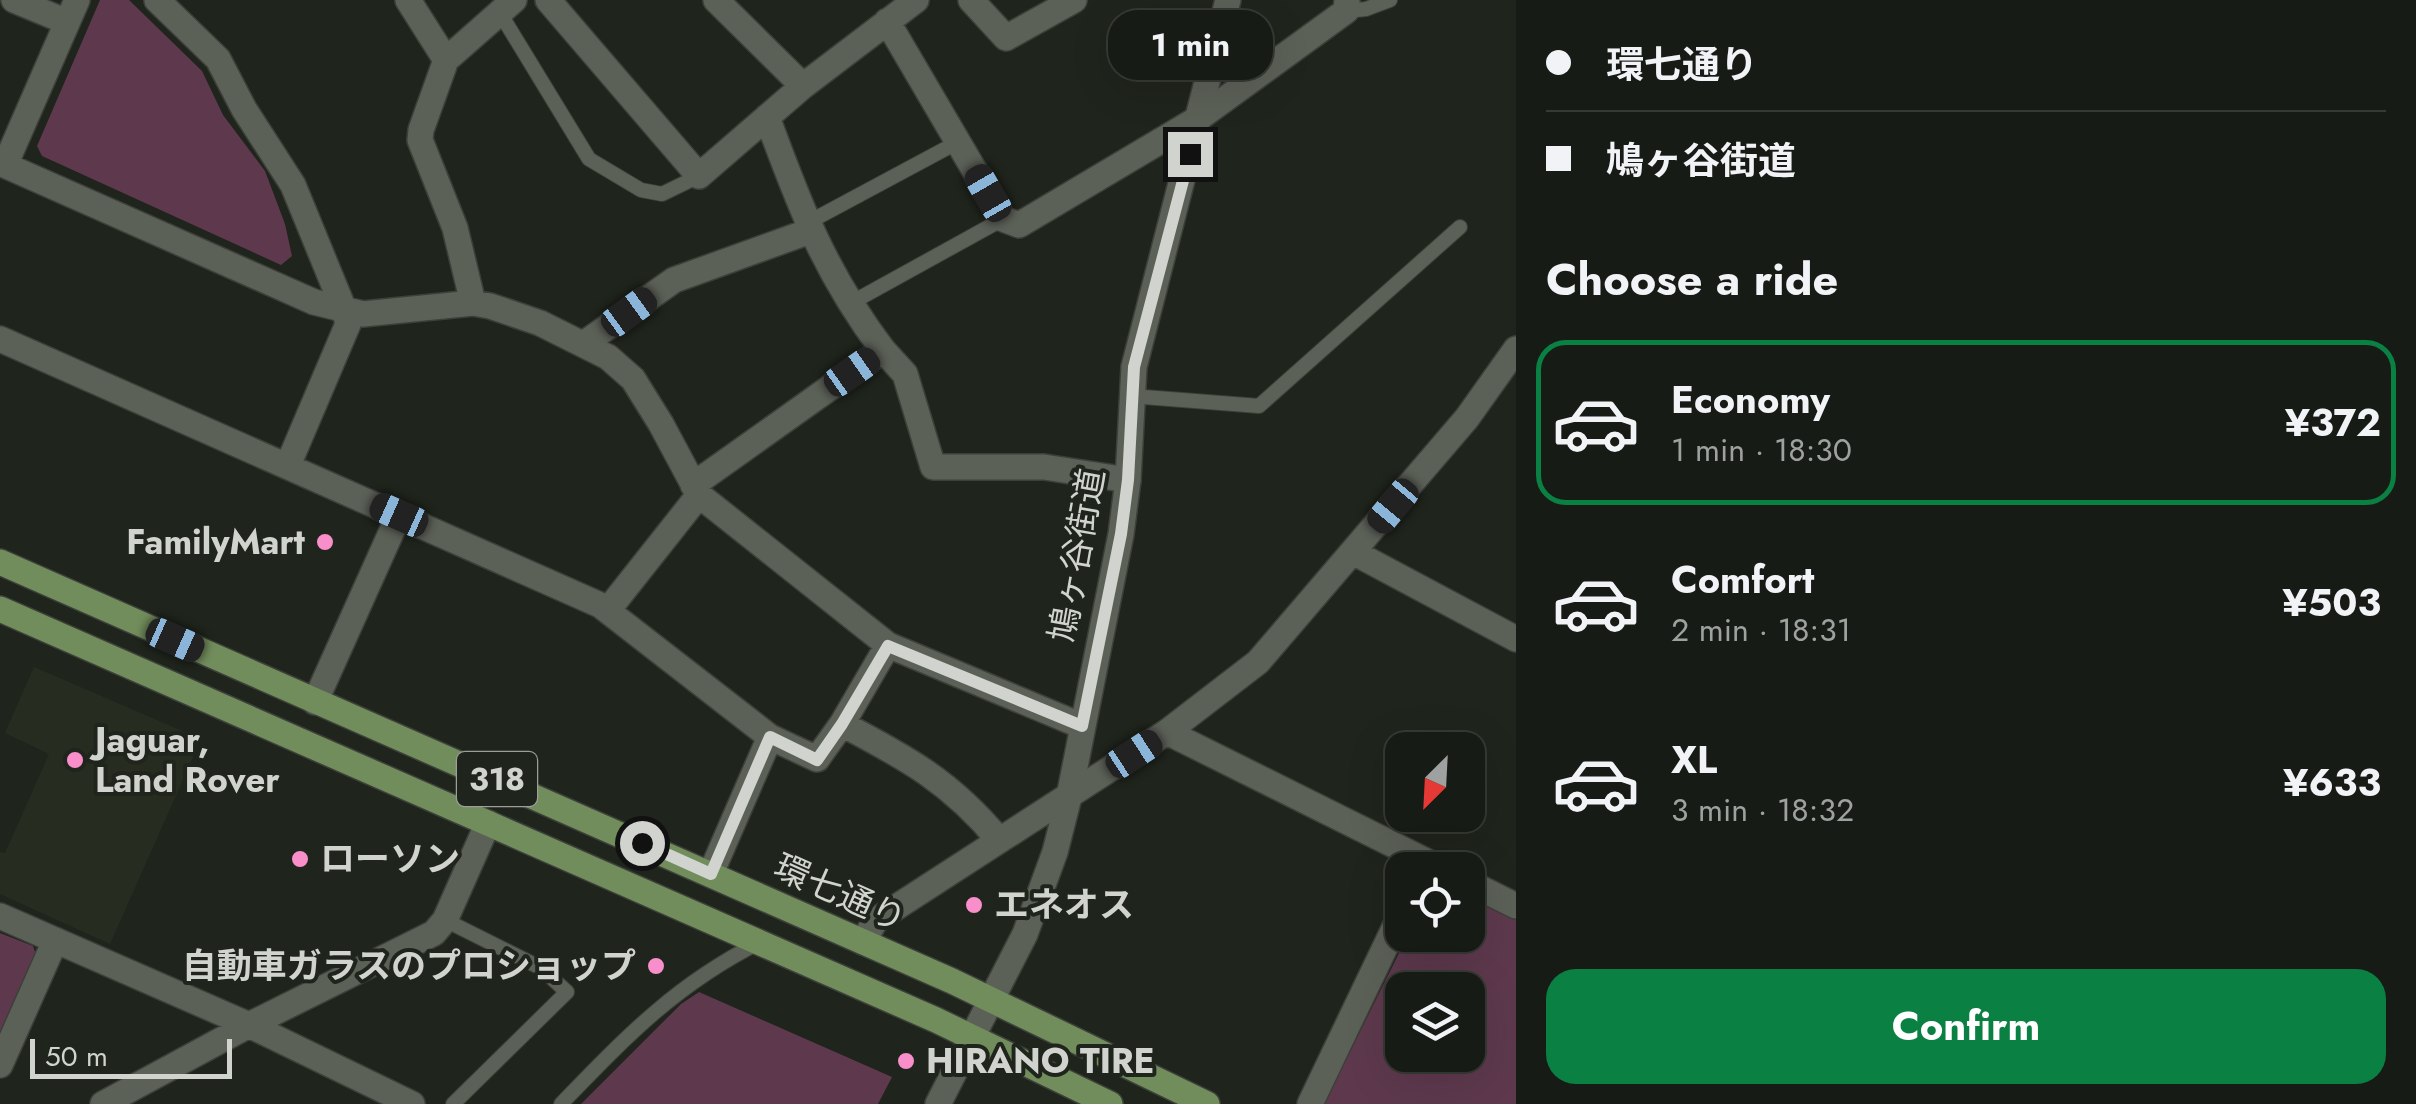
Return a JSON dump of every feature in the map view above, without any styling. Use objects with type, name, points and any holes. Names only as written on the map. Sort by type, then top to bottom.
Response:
[{"type":"main road","name":"環七通り","points":[[0,562],[993,1000],[1207,1104]]},
{"type":"main road","name":"318","points":[[0,609],[761,942],[1110,1104]]},
{"type":"street","points":[[14,0],[72,11],[2,164],[314,302],[346,312],[490,306],[540,322],[585,343],[633,379],[662,424],[696,490],[888,646],[1082,726]]},
{"type":"street","points":[[157,0],[218,60],[292,185],[346,312],[348,324],[288,465]]},
{"type":"street","points":[[408,0],[446,60]]},
{"type":"street","points":[[548,0],[699,176],[803,86],[912,1]]},
{"type":"street","points":[[716,0],[803,86]]},
{"type":"street","points":[[970,0],[1006,38],[1074,0]]},
{"type":"street","name":"鳩ヶ谷街道","points":[[938,1104],[993,1000],[1040,897],[1069,797],[1121,534],[1128,480],[1131,396],[1141,330],[1228,0]]},
{"type":"street","points":[[887,21],[1003,219],[1019,225],[1199,118],[1346,5]]},
{"type":"street","points":[[473,304],[454,228],[420,140],[446,60],[507,7]]},
{"type":"street","points":[[767,117],[808,228],[849,304],[906,374],[933,466],[1044,466],[1128,480]]},
{"type":"street","points":[[585,343],[674,280],[808,228]]},
{"type":"street","points":[[0,339],[608,610],[770,737],[817,760],[888,646]]},
{"type":"street","points":[[608,610],[696,490],[883,350]]},
{"type":"street","points":[[862,942],[874,921],[1167,732],[1258,662],[1467,418],[1507,380],[1516,350]]},
{"type":"street","points":[[315,702],[399,515]]},
{"type":"street","points":[[1353,552],[1516,640]]},
{"type":"street","points":[[842,724],[913,761],[974,810],[999,840]]},
{"type":"street","points":[[1167,732],[1402,852]]},
{"type":"street","points":[[711,874],[770,737]]},
{"type":"street","points":[[103,1104],[249,1025],[434,933],[445,920],[488,823]]},
{"type":"street","points":[[1485,890],[1516,906]]},
{"type":"street","points":[[0,916],[249,1025],[412,1104]]},
{"type":"street","points":[[0,1065],[55,941]]},
{"type":"street","points":[[1310,1104],[1385,947]]},
{"type":"lane","points":[[1346,5],[1366,9],[1390,0]]},
{"type":"lane","points":[[507,7],[590,159],[641,190],[662,194],[699,176]]},
{"type":"lane","points":[[808,228],[958,142]]},
{"type":"lane","points":[[849,304],[1003,219]]},
{"type":"lane","points":[[1131,396],[1259,406],[1460,228]]},
{"type":"lane","points":[[445,920],[541,968],[567,992],[453,1104]]},
{"type":"lane","points":[[561,1104],[643,1020],[690,982],[761,942]]},
{"type":"shaded area","points":[[100,0],[129,0],[202,71],[223,115],[265,171],[285,224],[292,256],[281,265],[42,156],[37,146]]},
{"type":"shaded area","points":[[34,667],[201,739],[110,944],[0,894],[0,852],[5,853],[49,754],[5,733]]},
{"type":"shaded area","points":[[1485,900],[1516,915],[1516,1104],[1324,1104],[1385,981],[1385,1072],[1485,1072],[1485,972],[1390,972],[1400,952],[1485,952]]},
{"type":"shaded area","points":[[0,933],[33,946],[37,958],[0,1044]]},
{"type":"shaded area","points":[[699,992],[892,1077],[878,1104],[581,1104],[681,1004]]},
{"type":"place","name":"FamilyMart","points":[[325,542]]},
{"type":"place","name":"Jaguar, Land Rover","points":[[75,760]]},
{"type":"place","name":"ローソン","points":[[300,859]]},
{"type":"place","name":"エネオス","points":[[974,905]]},
{"type":"place","name":"自動車ガラスのプロショップ","points":[[656,966]]},
{"type":"place","name":"HIRANO TIRE","points":[[906,1061]]},
{"type":"route","points":[[642,843],[711,874],[770,737],[817,760],[888,646],[1082,726],[1121,534],[1134,367],[1190,154]]}]
